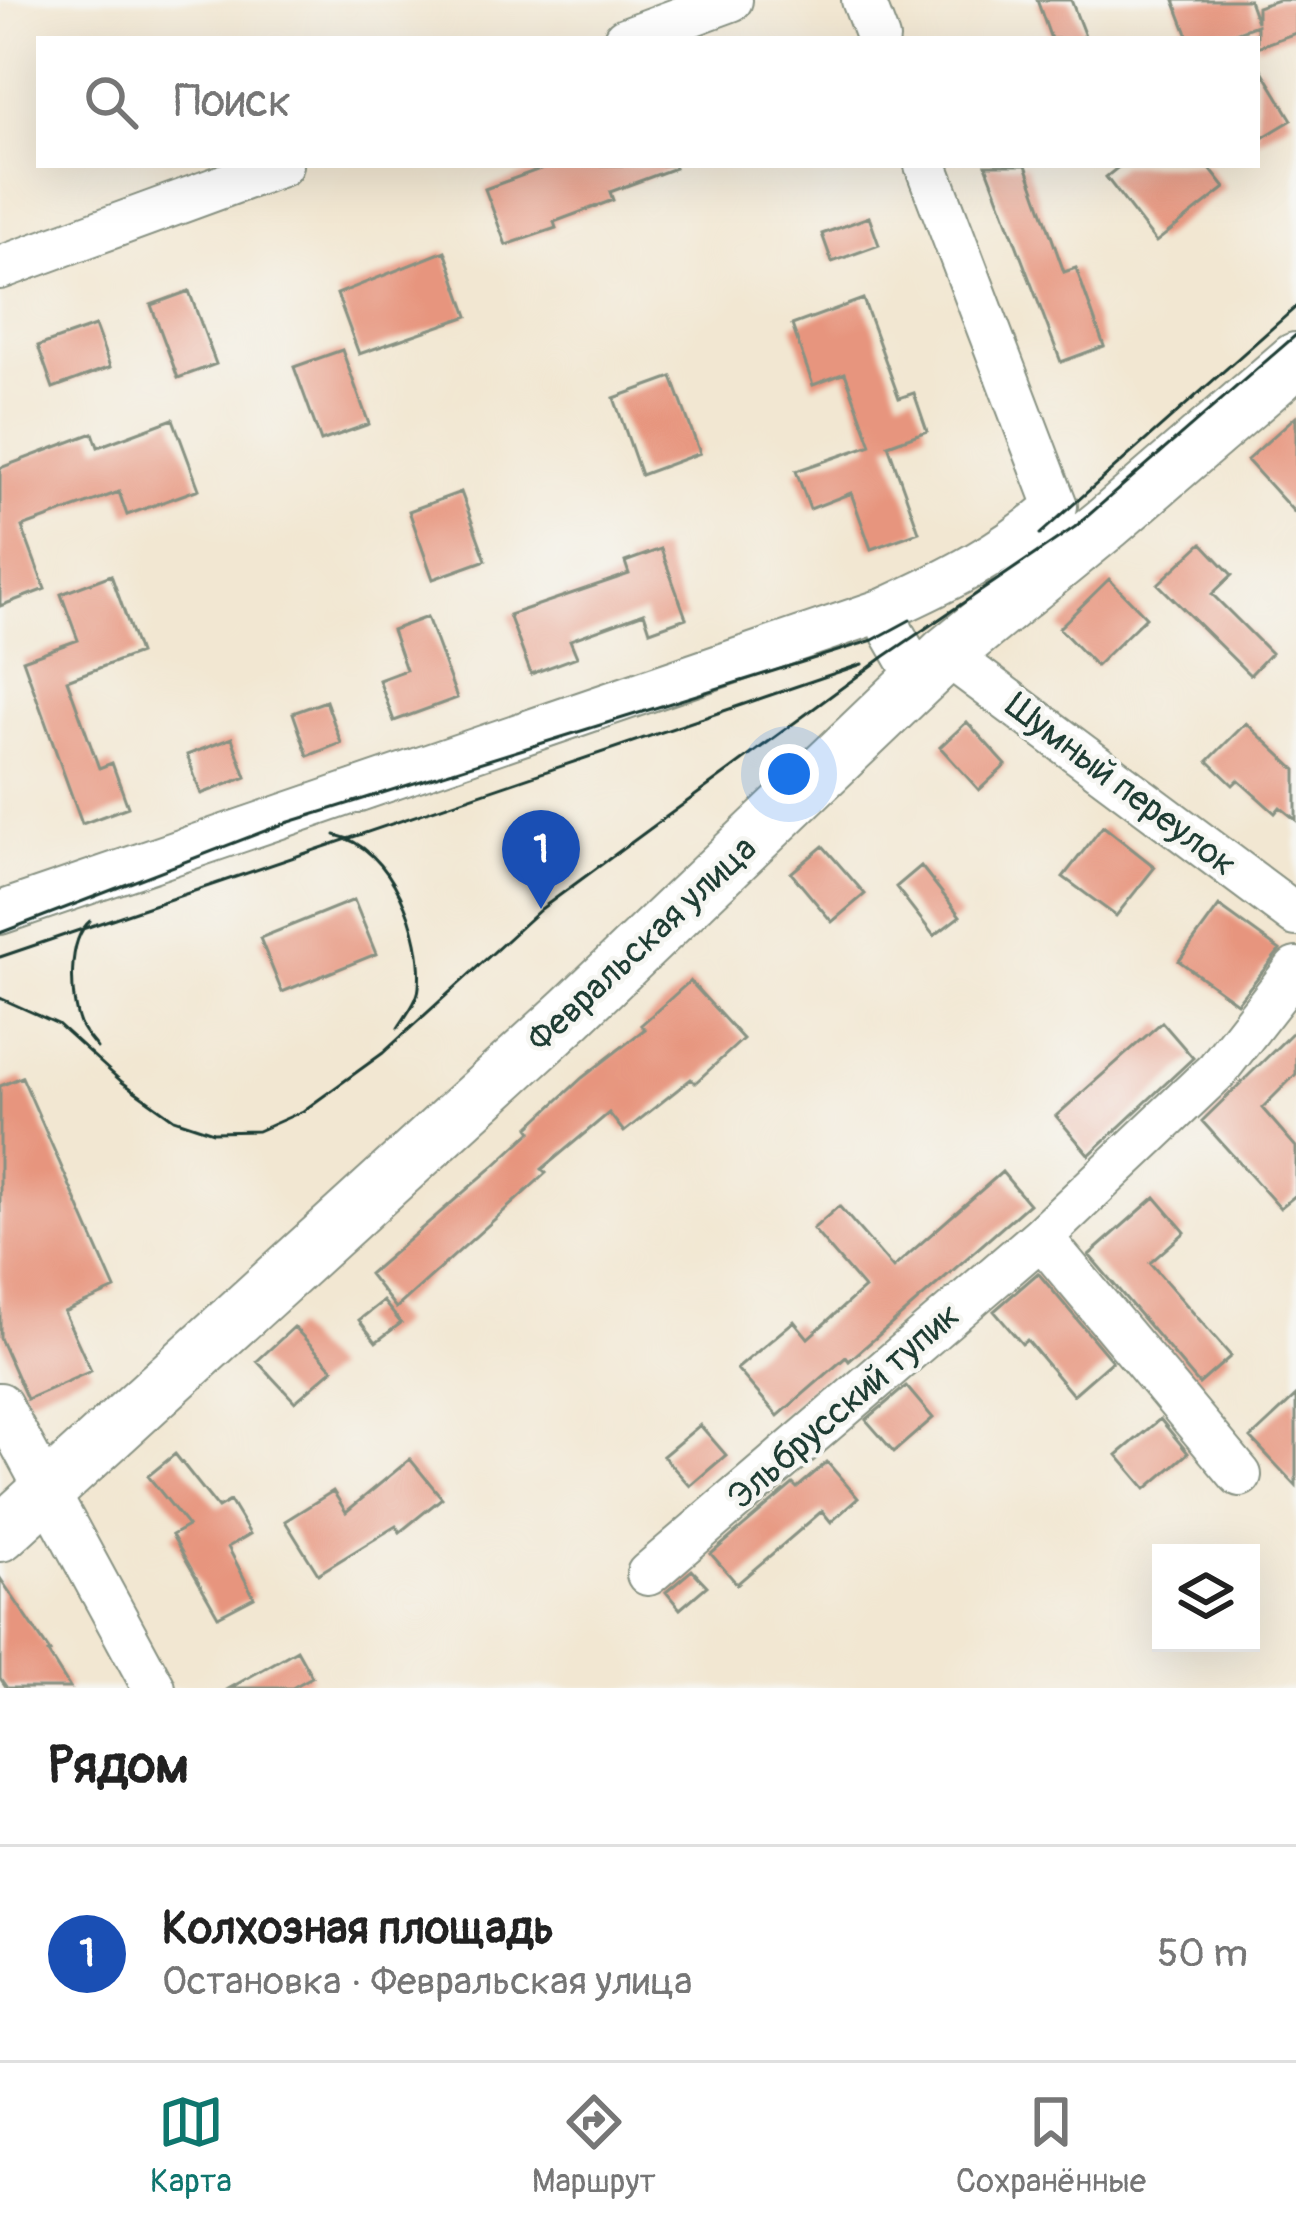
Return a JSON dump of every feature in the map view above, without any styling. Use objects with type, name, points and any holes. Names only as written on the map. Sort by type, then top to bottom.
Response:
[{"type":"street","points":[[633,36],[731,0]]},
{"type":"street","points":[[863,0],[877,36]]},
{"type":"street","points":[[0,268],[273,168]]},
{"type":"street","points":[[0,913],[886,609],[947,581],[1029,531],[1056,506],[927,168]]},
{"type":"street","name":"Февральская улица","points":[[0,1534],[571,1013],[932,667],[1296,360]]},
{"type":"street","points":[[886,609],[892,632],[932,667]]},
{"type":"street","name":"Шумный переулок","points":[[932,667],[1296,915]]},
{"type":"street","name":"Эльбрусский тупик","points":[[648,1574],[1041,1238],[1217,1070],[1296,969]]},
{"type":"street","points":[[1041,1238],[1240,1475]]},
{"type":"street","points":[[0,1405],[154,1688]]},
{"type":"building","points":[[1037,0],[1071,0],[1085,36],[1050,36]]},
{"type":"building","points":[[1174,0],[1249,0],[1257,22],[1257,7],[1296,0],[1296,33],[1260,46],[1257,25],[1227,36],[1188,36]]},
{"type":"building","points":[[1260,67],[1292,120],[1260,139]]},
{"type":"building","points":[[543,168],[675,168],[610,192],[613,200],[554,222],[556,228],[506,245],[485,189]]},
{"type":"building","points":[[987,168],[1027,168],[1064,272],[1076,268],[1104,346],[1061,362]]},
{"type":"building","points":[[1117,168],[1209,168],[1225,188],[1156,242],[1106,177]]},
{"type":"building","points":[[869,217],[879,245],[832,262],[822,234]]},
{"type":"building","points":[[445,251],[468,316],[359,354],[337,294]]},
{"type":"building","points":[[189,291],[216,364],[178,378],[151,305]]},
{"type":"building","points":[[863,299],[899,398],[914,393],[927,431],[888,445],[919,532],[871,549],[851,493],[810,509],[796,471],[871,445],[845,373],[813,385],[792,325]]},
{"type":"building","points":[[95,326],[110,367],[53,388],[38,346]]},
{"type":"building","points":[[342,350],[369,424],[321,441],[294,367]]},
{"type":"building","points":[[672,377],[700,453],[641,475],[614,398]]},
{"type":"building","points":[[1296,416],[1296,514],[1247,460]]},
{"type":"building","points":[[173,419],[199,489],[127,515],[119,492],[22,527],[45,589],[0,606],[0,468],[93,433],[98,447]]},
{"type":"building","points":[[461,492],[486,560],[433,579],[409,511]]},
{"type":"building","points":[[1202,543],[1232,575],[1212,594],[1271,653],[1250,675],[1158,584]]},
{"type":"building","points":[[661,549],[686,618],[650,631],[644,613],[570,640],[577,657],[531,674],[509,615],[629,574],[625,562]]},
{"type":"building","points":[[111,575],[139,653],[67,680],[99,768],[112,763],[128,807],[82,824],[23,660],[78,640],[61,594]]},
{"type":"building","points":[[1109,579],[1146,617],[1096,666],[1059,628]]},
{"type":"building","points":[[427,617],[457,698],[394,721],[379,680],[406,670],[392,630]]},
{"type":"building","points":[[326,701],[341,743],[308,756],[293,713]]},
{"type":"building","points":[[967,722],[1006,765],[979,790],[940,747]]},
{"type":"building","points":[[1246,723],[1296,770],[1296,820],[1280,807],[1275,813],[1238,780],[1233,785],[1208,761]]},
{"type":"building","points":[[232,738],[246,777],[201,794],[187,755]]},
{"type":"building","points":[[1103,826],[1155,867],[1116,916],[1063,877]]},
{"type":"building","points":[[823,846],[865,894],[832,922],[791,873]]},
{"type":"building","points":[[921,866],[960,916],[934,936],[896,887]]},
{"type":"building","points":[[354,900],[376,954],[282,992],[260,938]]},
{"type":"building","points":[[1219,906],[1280,950],[1237,1003],[1179,961]]},
{"type":"building","points":[[690,981],[743,1039],[695,1083],[691,1079],[624,1132],[609,1113],[542,1169],[546,1173],[396,1308],[369,1274],[494,1166],[582,1078],[645,1029],[641,1025]]},
{"type":"building","points":[[1162,1022],[1193,1058],[1089,1155],[1056,1116]]},
{"type":"building","points":[[1296,1029],[1296,1074],[1262,1108],[1296,1147],[1296,1195],[1280,1208],[1202,1121]]},
{"type":"building","points":[[22,1077],[115,1289],[64,1312],[91,1371],[27,1399],[0,1338],[0,1086]]},
{"type":"building","points":[[1002,1172],[1029,1204],[849,1361],[846,1357],[778,1416],[737,1369],[794,1321],[808,1338],[864,1288],[813,1229],[839,1206],[893,1268]]},
{"type":"building","points":[[1155,1197],[1185,1232],[1150,1263],[1231,1356],[1199,1384],[1089,1255]]},
{"type":"building","points":[[1038,1273],[1112,1361],[1073,1395],[1027,1340],[1022,1344],[994,1311]]},
{"type":"building","points":[[383,1301],[401,1323],[376,1342],[359,1320]]},
{"type":"building","points":[[294,1327],[333,1369],[295,1402],[257,1361]]},
{"type":"building","points":[[906,1386],[933,1418],[894,1452],[866,1420]]},
{"type":"building","points":[[1296,1396],[1296,1486],[1251,1438]]},
{"type":"building","points":[[1160,1419],[1188,1453],[1146,1489],[1117,1455]]},
{"type":"building","points":[[700,1425],[726,1455],[690,1486],[663,1456]]},
{"type":"building","points":[[175,1454],[218,1508],[230,1501],[250,1534],[228,1547],[254,1597],[218,1616],[172,1535],[188,1526],[148,1476]]},
{"type":"building","points":[[410,1459],[442,1498],[400,1532],[396,1526],[318,1574],[285,1521],[333,1491],[346,1512]]},
{"type":"building","points":[[827,1462],[858,1498],[831,1522],[822,1511],[737,1584],[711,1554],[793,1484],[797,1488]]},
{"type":"building","points":[[692,1570],[707,1586],[680,1609],[666,1592]]},
{"type":"building","points":[[0,1578],[70,1688],[7,1688],[0,1678]]},
{"type":"building","points":[[297,1650],[312,1677],[292,1688],[230,1688]]},
{"type":"tram line","points":[[1040,534],[1296,307]]},
{"type":"tram line","points":[[0,998],[58,1024],[122,1082],[174,1119],[213,1132],[258,1131],[303,1111],[383,1053],[541,909],[885,656],[1075,527],[1296,335]]},
{"type":"tram line","points":[[0,933],[283,824],[873,640],[910,620]]},
{"type":"tram line","points":[[0,957],[862,664]]},
{"type":"tram line","points":[[335,835],[373,856],[388,874],[410,919],[419,987],[398,1028]]},
{"type":"tram line","points":[[90,921],[77,941],[73,985],[80,1024],[97,1048]]},
{"type":"place","name":"Колхозная площадь","points":[[541,909]]}]
